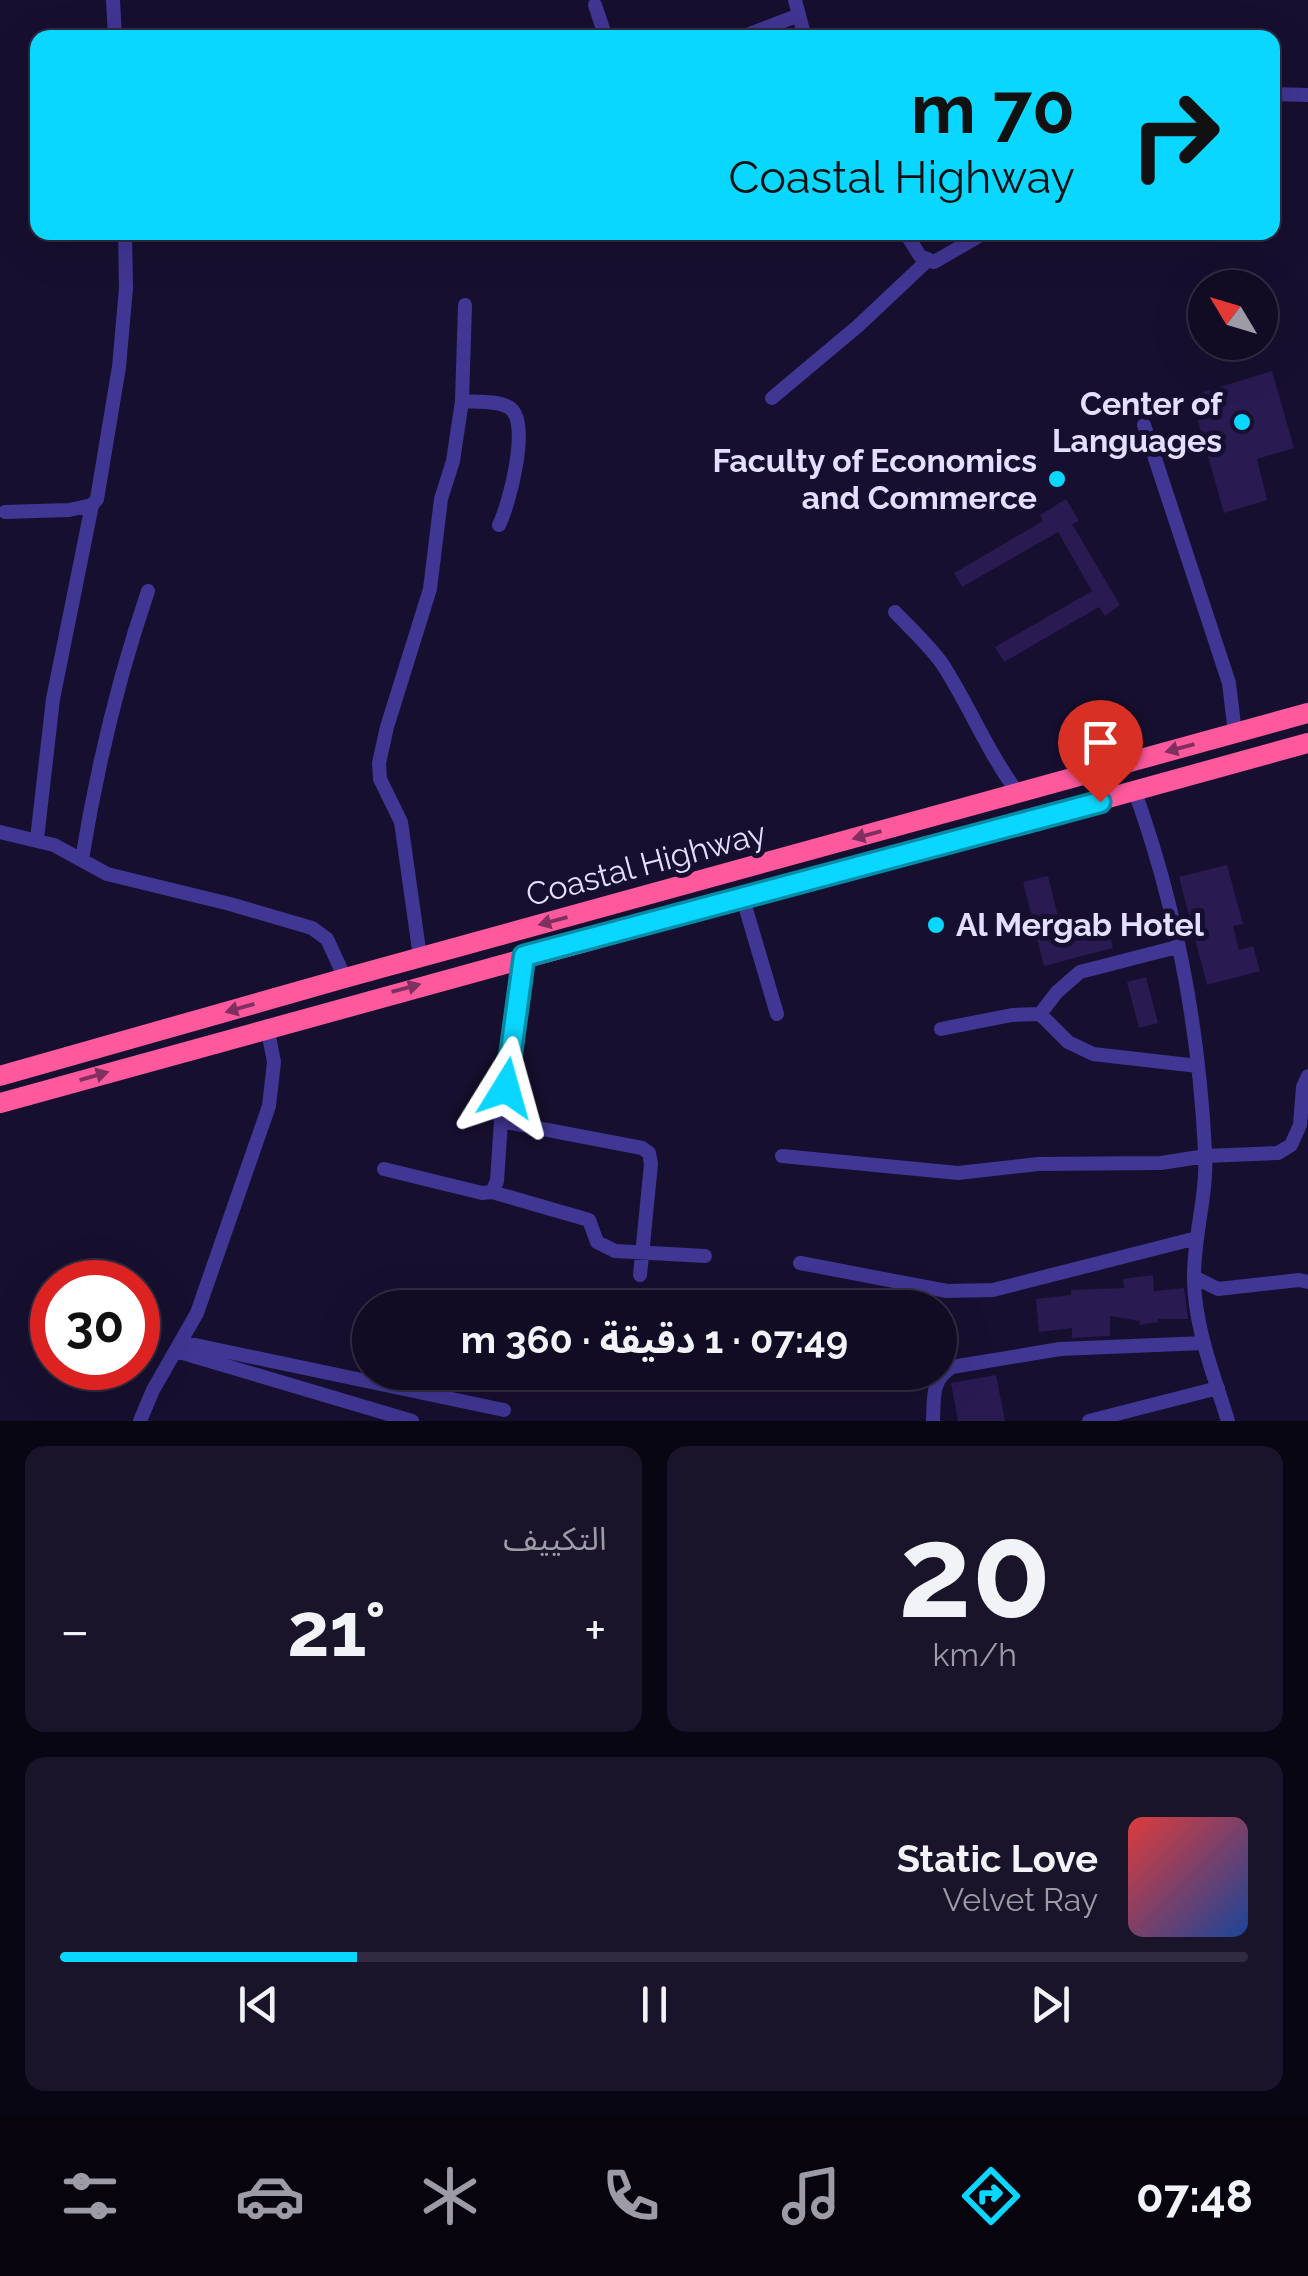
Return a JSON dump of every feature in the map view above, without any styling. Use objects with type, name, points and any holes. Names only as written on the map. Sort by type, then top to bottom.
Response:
[{"type":"highway","name":"Coastal Highway","points":[[0,1076],[1308,713]]},
{"type":"highway","name":"Coastal Highway","points":[[0,1103],[267,1026],[1308,742]]},
{"type":"street","points":[[112,0],[114,30]]},
{"type":"street","points":[[595,5],[603,30]]},
{"type":"street","points":[[754,30],[797,8]]},
{"type":"street","points":[[1280,94],[1308,95]]},
{"type":"street","points":[[37,838],[53,699],[92,505],[99,490],[119,367],[126,240]]},
{"type":"street","points":[[911,240],[927,261]]},
{"type":"street","points":[[772,398],[858,326],[927,261],[940,262],[974,240]]},
{"type":"street","points":[[420,958],[401,822],[380,779],[379,763],[430,589],[442,499],[453,461],[462,402],[465,305]]},
{"type":"street","points":[[462,402],[504,405],[516,415],[519,440],[509,505],[499,525]]},
{"type":"street","points":[[1144,425],[1229,683],[1235,733]]},
{"type":"street","points":[[5,512],[70,510],[92,505]]},
{"type":"street","points":[[82,859],[94,783],[113,703],[148,590]]},
{"type":"street","points":[[895,612],[940,660],[997,764],[1018,793]]},
{"type":"street","points":[[1135,792],[1156,849],[1195,1032],[1206,1156],[1194,1277],[1196,1308],[1228,1421]]},
{"type":"street","points":[[0,832],[37,838],[107,874],[312,928],[327,939],[345,978]]},
{"type":"street","points":[[743,899],[777,1014]]},
{"type":"street","points":[[1040,1014],[1056,992],[1080,972],[1177,947]]},
{"type":"street","points":[[492,1192],[497,1181],[501,1121],[524,956]]},
{"type":"street","points":[[941,1028],[1040,1014],[1068,1042],[1093,1054],[1198,1066]]},
{"type":"street","points":[[140,1421],[212,1273],[269,1106],[274,1062],[267,1026]]},
{"type":"street","points":[[782,1156],[958,1173],[1038,1164],[1161,1163],[1206,1156],[1278,1153],[1292,1145],[1300,1125],[1303,1088],[1308,1076]]},
{"type":"street","points":[[501,1121],[642,1148],[649,1154],[640,1274]]},
{"type":"street","points":[[384,1169],[482,1193],[492,1192],[590,1220],[597,1242],[615,1252],[642,1250],[706,1256]]},
{"type":"street","points":[[800,1263],[947,1291],[993,1290],[1197,1238]]},
{"type":"street","points":[[1194,1277],[1218,1289],[1308,1282]]},
{"type":"street","points":[[933,1421],[934,1386],[940,1374],[952,1367],[1060,1349],[1204,1343]]},
{"type":"street","points":[[179,1347],[504,1410]]},
{"type":"street","points":[[179,1347],[412,1421]]},
{"type":"street","points":[[1089,1421],[1218,1388]]},
{"type":"building","name":"Center of Languages","points":[[1272,371],[1294,448],[1257,459],[1267,500],[1224,513],[1191,396]]},
{"type":"building","points":[[1066,499],[1079,521],[1072,524],[1120,605],[1105,616],[1099,607],[1004,662],[995,647],[1092,591],[1058,532],[962,587],[954,573],[1043,521],[1040,515]]},
{"type":"building","points":[[1227,865],[1243,924],[1233,926],[1239,950],[1253,946],[1260,971],[1207,985],[1179,877]]},
{"type":"building","points":[[1048,876],[1064,940],[1108,928],[1113,948],[1044,966],[1023,882]]},
{"type":"building","points":[[1146,977],[1158,1023],[1139,1028],[1127,982]]},
{"type":"building","points":[[1153,1275],[1154,1291],[1184,1288],[1188,1319],[1158,1319],[1139,1325],[1140,1321],[1110,1316],[1110,1336],[1072,1338],[1072,1328],[1039,1332],[1036,1299],[1071,1295],[1071,1290],[1124,1288],[1123,1279]]},
{"type":"building","points":[[996,1375],[1005,1421],[958,1421],[952,1390],[957,1390],[957,1382]]},
{"type":"place","name":"Center of Languages","points":[[1242,422]]},
{"type":"place","name":"Faculty of Economics and Commerce","points":[[1057,479]]},
{"type":"place","name":"Al Mergab Hotel","points":[[936,925]]},
{"type":"route","points":[[506,1088],[524,956],[1100,802]]}]
